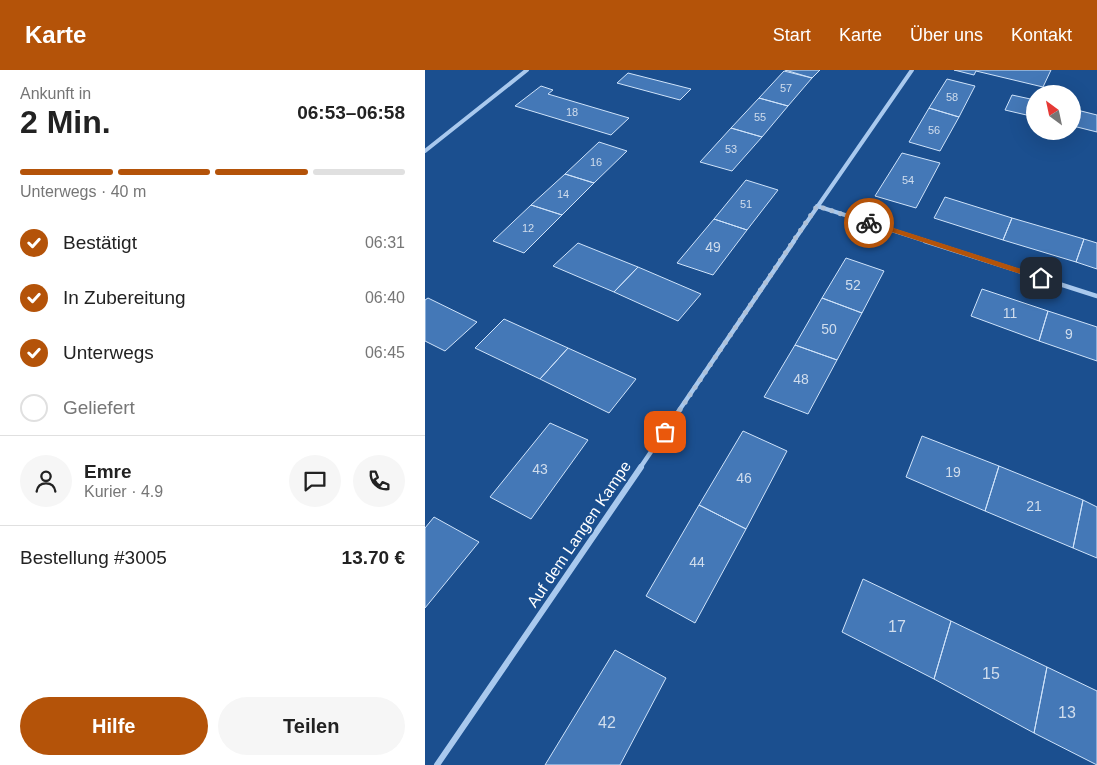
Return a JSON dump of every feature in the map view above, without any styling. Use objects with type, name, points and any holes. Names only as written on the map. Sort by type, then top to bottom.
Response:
[{"type":"street","points":[[425,152],[527,70]]},
{"type":"street","name":"Auf dem Langen Kampe","points":[[437,765],[817,206],[912,70]]},
{"type":"street","points":[[817,206],[1097,296]]},
{"type":"building","points":[[785,70],[820,70],[812,78]]},
{"type":"building","points":[[954,70],[1051,70],[1044,85],[1035,85],[976,71],[974,75]]},
{"type":"building","points":[[784,71],[812,78],[788,106],[759,98]]},
{"type":"building","points":[[628,73],[691,89],[680,100],[617,83]]},
{"type":"building","points":[[947,79],[975,86],[959,117],[929,108]]},
{"type":"building","points":[[541,86],[553,90],[548,94],[629,118],[611,135],[515,106]]},
{"type":"building","points":[[1012,95],[1026,98],[1026,115],[1005,110]]},
{"type":"building","points":[[759,98],[788,106],[762,137],[731,128]]},
{"type":"building","points":[[929,108],[959,117],[940,151],[909,142]]},
{"type":"building","points":[[1081,111],[1097,115],[1097,132],[1081,128]]},
{"type":"building","points":[[731,128],[762,137],[732,171],[700,162]]},
{"type":"building","points":[[599,142],[627,151],[594,183],[565,174]]},
{"type":"building","points":[[902,153],[940,163],[916,208],[875,196]]},
{"type":"building","points":[[565,174],[594,183],[562,215],[531,205]]},
{"type":"building","points":[[746,180],[778,190],[747,230],[714,219]]},
{"type":"building","points":[[945,197],[1012,218],[1003,240],[934,218]]},
{"type":"building","points":[[531,205],[562,215],[524,253],[493,241]]},
{"type":"building","points":[[1012,218],[1084,239],[1076,262],[1003,240]]},
{"type":"building","points":[[714,219],[747,230],[713,275],[677,263]]},
{"type":"building","points":[[1084,239],[1097,243],[1097,269],[1076,262]]},
{"type":"building","points":[[578,243],[638,267],[614,292],[553,266]]},
{"type":"building","points":[[846,258],[884,271],[862,313],[822,298]]},
{"type":"building","points":[[638,267],[701,294],[678,321],[614,292]]},
{"type":"building","points":[[982,289],[1048,311],[1039,341],[971,316]]},
{"type":"building","points":[[428,298],[477,322],[445,351],[425,341],[425,300]]},
{"type":"building","points":[[822,298],[862,313],[837,360],[795,345]]},
{"type":"building","points":[[1048,311],[1097,327],[1097,361],[1039,341]]},
{"type":"building","points":[[504,319],[568,348],[540,379],[475,348]]},
{"type":"building","points":[[795,345],[837,360],[808,414],[764,397]]},
{"type":"building","points":[[568,348],[636,379],[609,413],[540,379]]},
{"type":"building","points":[[550,423],[588,440],[531,519],[490,497]]},
{"type":"building","points":[[743,431],[787,451],[746,529],[699,505]]},
{"type":"building","points":[[922,436],[999,466],[985,511],[906,477]]},
{"type":"building","points":[[999,466],[1083,500],[1073,548],[985,511]]},
{"type":"building","points":[[1083,500],[1097,507],[1097,558],[1073,548]]},
{"type":"building","points":[[699,505],[746,529],[695,623],[646,596]]},
{"type":"building","points":[[434,517],[479,542],[425,608],[425,528]]},
{"type":"building","points":[[863,579],[951,621],[934,679],[842,632]]},
{"type":"building","points":[[951,621],[1047,667],[1034,733],[934,679]]},
{"type":"building","points":[[615,650],[666,678],[620,765],[545,765]]},
{"type":"building","points":[[1047,667],[1097,691],[1097,765],[1034,733]]},
{"type":"way so far","points":[[665,432],[817,206],[869,223]]},
{"type":"route","points":[[869,223],[1041,278]]}]
